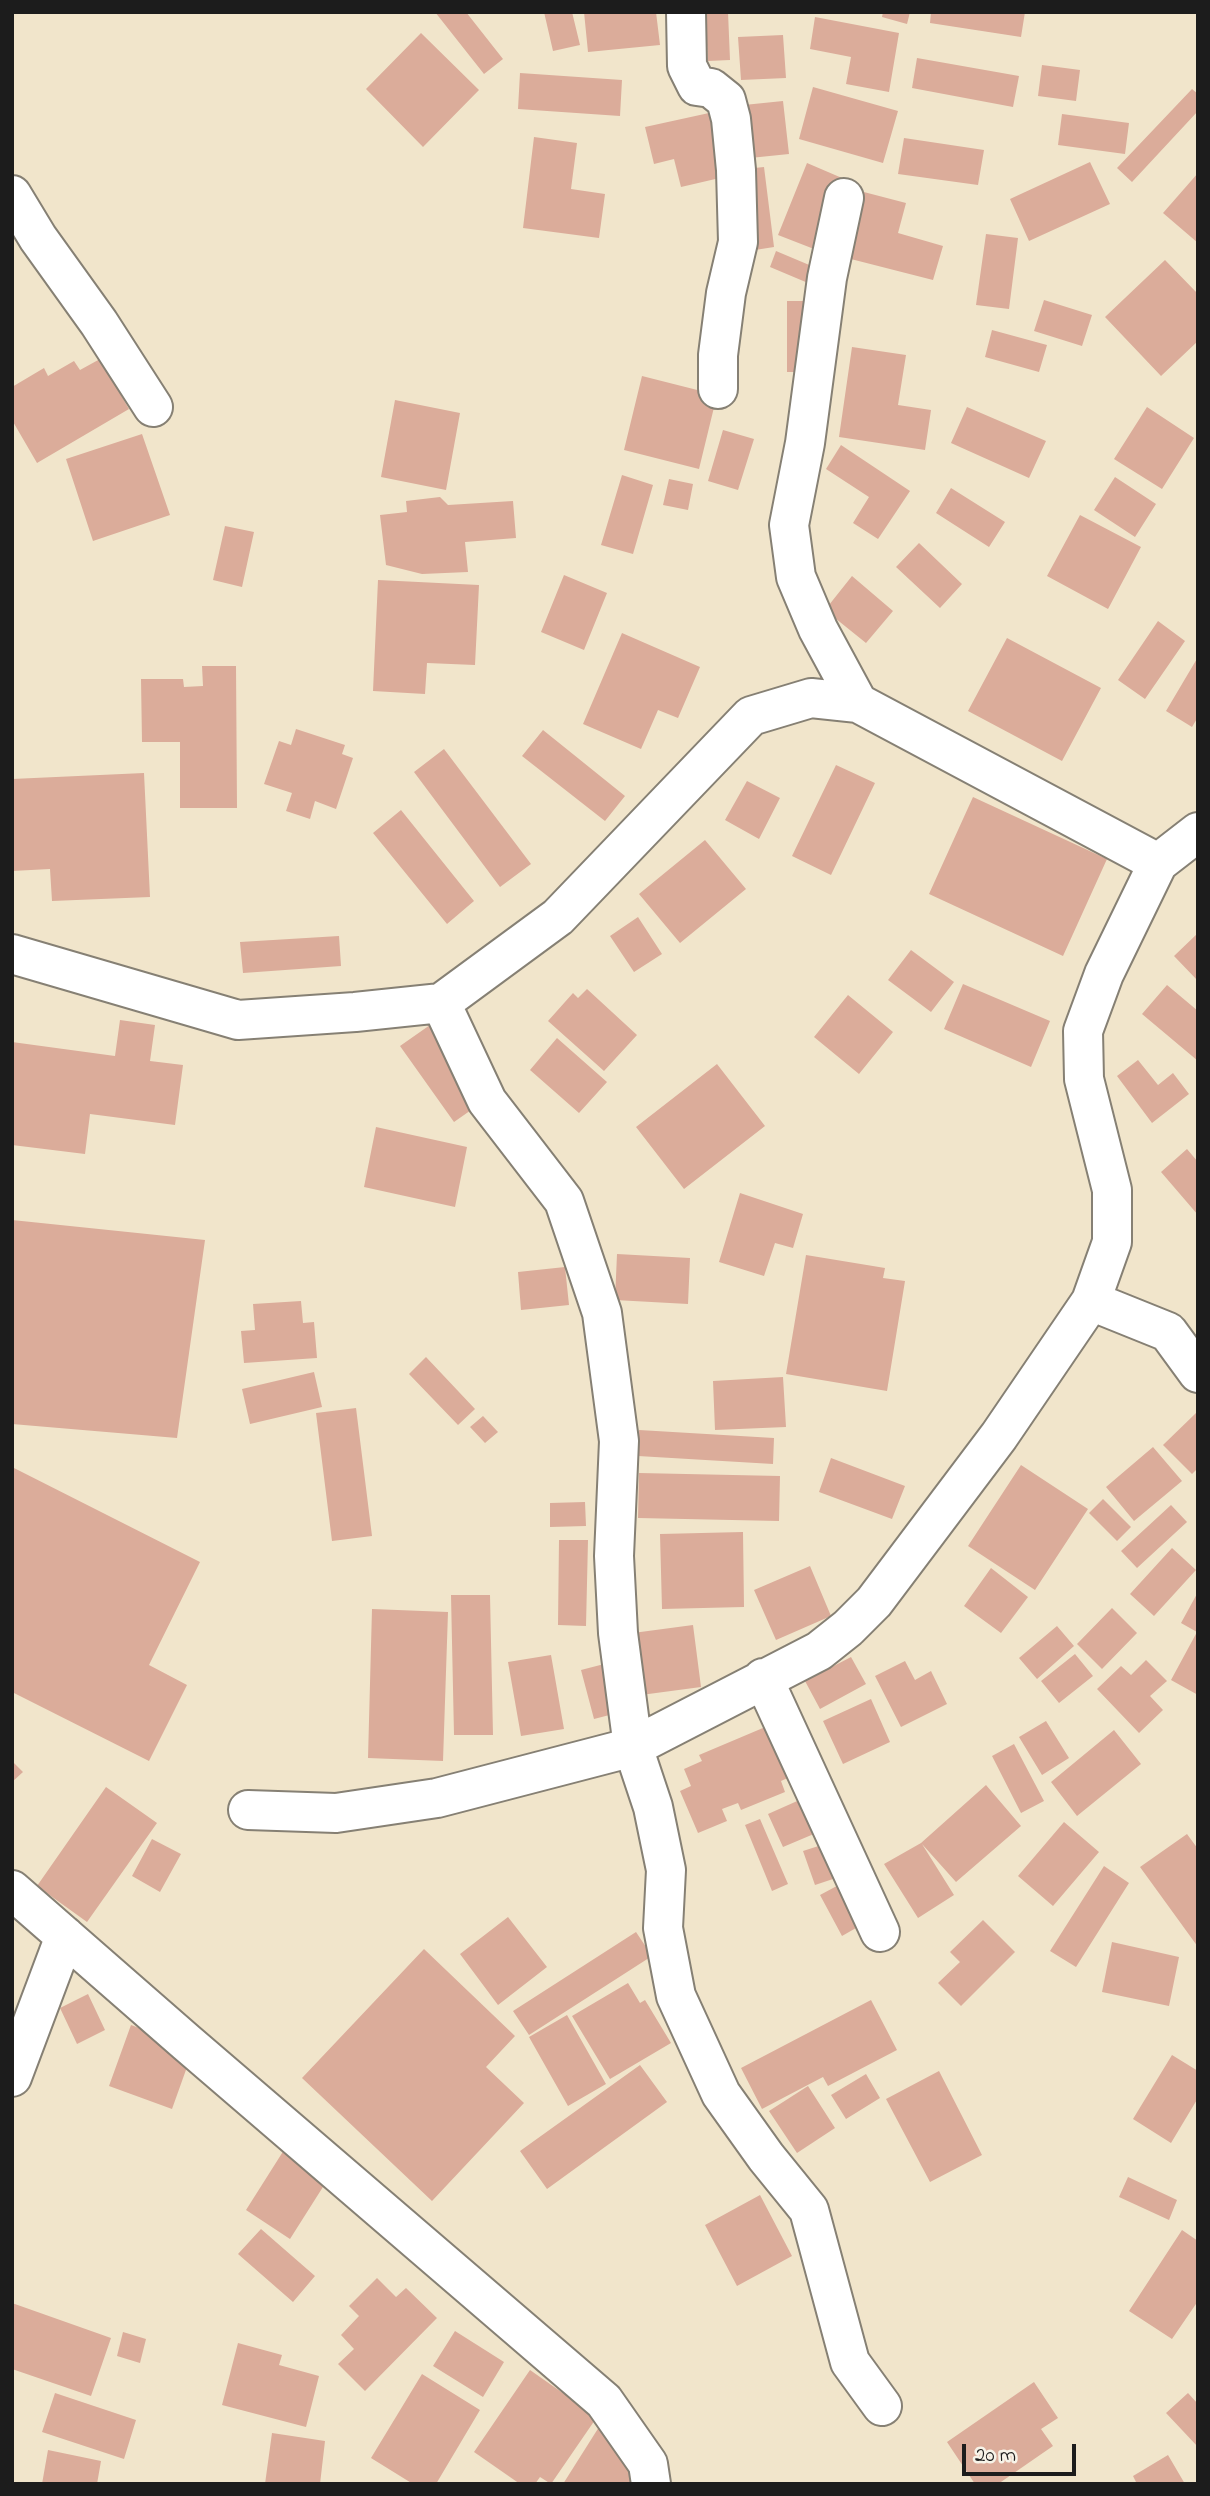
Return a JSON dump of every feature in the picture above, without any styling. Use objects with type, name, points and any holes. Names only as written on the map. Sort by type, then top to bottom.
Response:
[{"type":"street","points":[[686,12],[687,66],[697,86],[711,89],[726,100],[731,119],[736,170],[738,242],[718,355],[718,389]]},
{"type":"street","points":[[12,194],[38,238],[99,323],[153,407]]},
{"type":"street","points":[[844,198],[827,278],[805,443],[789,525],[796,577],[818,629],[858,703]]},
{"type":"street","points":[[12,954],[237,1020],[441,1003],[558,917],[751,716],[811,698],[858,703],[1158,863]]},
{"type":"street","points":[[248,1810],[336,1813],[437,1798],[633,1747],[820,1651],[874,1602],[999,1436],[1091,1301],[1112,1242],[1112,1189],[1084,1079],[1083,1031],[1104,974],[1158,863],[1198,832]]},
{"type":"street","points":[[441,1003],[487,1101],[564,1201],[601,1314],[620,1441],[614,1556],[618,1633],[633,1747],[653,1807],[666,1870],[663,1928],[676,1996],[722,2094],[766,2157],[809,2210],[850,2362],[882,2406]]},
{"type":"street","points":[[1091,1301],[1168,1332],[1198,1373]]},
{"type":"street","points":[[763,1678],[880,1932]]},
{"type":"street","points":[[12,1890],[604,2401],[648,2464],[652,2484]]},
{"type":"street","points":[[12,2077],[65,1936]]},
{"type":"building","points":[[435,12],[466,12],[503,59],[484,74]]},
{"type":"building","points":[[544,12],[572,12],[580,45],[553,51]]},
{"type":"building","points":[[584,12],[656,12],[660,45],[588,52]]},
{"type":"building","points":[[705,12],[728,12],[730,60],[708,61]]},
{"type":"building","points":[[883,12],[910,12],[907,24],[882,17]]},
{"type":"building","points":[[931,12],[1025,12],[1021,37],[930,23]]},
{"type":"building","points":[[815,17],[899,33],[889,92],[846,84],[851,57],[810,49]]},
{"type":"building","points":[[421,33],[479,90],[423,147],[366,89]]},
{"type":"building","points":[[783,35],[786,78],[741,80],[738,37]]},
{"type":"building","points":[[917,58],[1019,76],[1013,107],[912,88]]},
{"type":"building","points":[[1042,65],[1080,70],[1076,101],[1038,96]]},
{"type":"building","points":[[520,73],[622,80],[620,116],[518,109]]},
{"type":"building","points":[[813,87],[898,111],[883,163],[799,139]]},
{"type":"building","points":[[1192,89],[1198,94],[1198,111],[1132,182],[1117,168]]},
{"type":"building","points":[[783,101],[789,154],[750,158],[744,105]]},
{"type":"building","points":[[709,113],[724,177],[681,187],[674,159],[654,164],[645,127]]},
{"type":"building","points":[[1062,114],[1129,123],[1125,154],[1058,145]]},
{"type":"building","points":[[534,137],[577,143],[571,189],[605,194],[599,238],[523,228]]},
{"type":"building","points":[[904,138],[984,150],[978,185],[898,174]]},
{"type":"building","points":[[1090,162],[1110,204],[1029,241],[1010,199]]},
{"type":"building","points":[[807,163],[842,178],[814,249],[778,235]]},
{"type":"building","points":[[764,167],[774,247],[755,250],[745,169]]},
{"type":"building","points":[[1198,173],[1198,243],[1163,213]]},
{"type":"building","points":[[860,191],[906,203],[898,233],[943,246],[933,280],[843,257]]},
{"type":"building","points":[[986,234],[1018,238],[1009,309],[976,305]]},
{"type":"building","points":[[776,251],[814,267],[808,283],[770,267]]},
{"type":"building","points":[[1165,260],[1198,294],[1198,341],[1161,376],[1105,317]]},
{"type":"building","points":[[1044,300],[1092,315],[1082,346],[1034,331]]},
{"type":"building","points":[[787,301],[811,301],[811,372],[787,372]]},
{"type":"building","points":[[992,330],[1047,345],[1039,372],[985,357]]},
{"type":"building","points":[[852,347],[906,355],[898,405],[931,410],[925,450],[839,437]]},
{"type":"building","points":[[100,359],[129,409],[37,463],[12,420],[12,387],[44,368],[48,376],[74,361],[80,370]]},
{"type":"building","points":[[642,376],[717,395],[699,469],[624,450]]},
{"type":"building","points":[[395,400],[460,413],[446,490],[381,477]]},
{"type":"building","points":[[967,407],[1046,441],[1029,478],[951,443]]},
{"type":"building","points":[[1147,407],[1194,438],[1162,489],[1114,459]]},
{"type":"building","points":[[723,430],[754,439],[738,490],[708,481]]},
{"type":"building","points":[[142,434],[170,515],[93,541],[66,459]]},
{"type":"building","points":[[841,445],[910,491],[878,539],[853,523],[869,497],[826,469]]},
{"type":"building","points":[[622,475],[653,485],[633,554],[601,545]]},
{"type":"building","points":[[1115,477],[1156,504],[1135,537],[1094,510]]},
{"type":"building","points":[[669,479],[693,484],[688,510],[663,505]]},
{"type":"building","points":[[951,488],[1005,522],[989,547],[936,513]]},
{"type":"building","points":[[440,497],[448,505],[513,501],[516,538],[465,542],[468,572],[422,574],[386,565],[380,515],[407,512],[406,501]]},
{"type":"building","points":[[1080,515],[1141,547],[1108,609],[1047,576]]},
{"type":"building","points":[[225,526],[254,532],[242,587],[213,580]]},
{"type":"building","points":[[919,543],[962,584],[940,608],[896,567]]},
{"type":"building","points":[[564,575],[607,593],[584,650],[541,632]]},
{"type":"building","points":[[852,576],[893,611],[866,643],[825,610]]},
{"type":"building","points":[[378,580],[479,585],[475,665],[427,663],[425,694],[373,691]]},
{"type":"building","points":[[1158,621],[1185,641],[1145,699],[1118,680]]},
{"type":"building","points":[[622,633],[700,667],[678,718],[658,710],[641,749],[583,724]]},
{"type":"building","points":[[1007,638],[1101,688],[1062,761],[968,711]]},
{"type":"building","points":[[1198,657],[1198,717],[1192,727],[1166,711]]},
{"type":"building","points":[[202,666],[236,666],[237,808],[180,808],[180,742],[142,742],[141,679],[183,679],[184,687],[203,686]]},
{"type":"building","points":[[296,729],[345,745],[342,754],[353,758],[336,809],[315,801],[310,819],[286,811],[292,793],[264,784],[279,741],[291,745]]},
{"type":"building","points":[[543,730],[625,796],[605,821],[522,756]]},
{"type":"building","points":[[444,749],[531,864],[500,887],[414,772]]},
{"type":"building","points":[[836,765],[875,783],[831,875],[792,856]]},
{"type":"building","points":[[144,773],[150,897],[52,901],[50,869],[12,871],[12,779]]},
{"type":"building","points":[[747,781],[780,798],[759,839],[725,820]]},
{"type":"building","points":[[973,797],[1107,859],[1063,956],[929,894]]},
{"type":"building","points":[[401,810],[474,901],[447,924],[373,833]]},
{"type":"building","points":[[705,840],[746,889],[680,943],[639,894]]},
{"type":"building","points":[[638,917],[662,954],[634,972],[610,936]]},
{"type":"building","points":[[1198,933],[1198,981],[1174,956]]},
{"type":"building","points":[[339,936],[341,966],[243,973],[240,942]]},
{"type":"building","points":[[911,950],[954,982],[931,1012],[888,980]]},
{"type":"building","points":[[963,984],[1050,1021],[1031,1067],[944,1029]]},
{"type":"building","points":[[1167,985],[1198,1011],[1198,1061],[1142,1014]]},
{"type":"building","points":[[587,989],[637,1035],[604,1071],[548,1021],[573,993],[578,998]]},
{"type":"building","points":[[848,995],[893,1032],[859,1074],[814,1037]]},
{"type":"building","points":[[120,1020],[155,1025],[150,1061],[183,1065],[175,1125],[90,1114],[85,1154],[12,1145],[12,1042],[115,1056]]},
{"type":"building","points":[[430,1025],[484,1101],[454,1122],[400,1046]]},
{"type":"building","points":[[557,1038],[607,1082],[579,1113],[530,1070]]},
{"type":"building","points":[[1138,1060],[1158,1085],[1173,1073],[1189,1094],[1152,1123],[1117,1076]]},
{"type":"building","points":[[717,1064],[765,1126],[684,1189],[636,1127]]},
{"type":"building","points":[[376,1127],[467,1147],[455,1207],[364,1187]]},
{"type":"building","points":[[1187,1149],[1198,1162],[1198,1215],[1161,1172]]},
{"type":"building","points":[[740,1193],[803,1214],[793,1248],[775,1243],[764,1276],[719,1262]]},
{"type":"building","points":[[12,1220],[205,1240],[177,1438],[12,1424]]},
{"type":"building","points":[[617,1254],[690,1258],[688,1304],[615,1300]]},
{"type":"building","points":[[806,1255],[885,1268],[883,1278],[905,1281],[887,1391],[786,1374]]},
{"type":"building","points":[[565,1267],[569,1305],[521,1310],[518,1272]]},
{"type":"building","points":[[301,1301],[303,1323],[314,1322],[317,1358],[244,1363],[241,1331],[255,1330],[253,1304]]},
{"type":"building","points":[[426,1357],[475,1409],[458,1425],[409,1374]]},
{"type":"building","points":[[314,1372],[322,1407],[250,1424],[242,1389]]},
{"type":"building","points":[[783,1377],[786,1427],[715,1430],[713,1381]]},
{"type":"building","points":[[356,1408],[372,1536],[332,1541],[316,1413]]},
{"type":"building","points":[[1196,1413],[1198,1468],[1192,1474],[1163,1445]]},
{"type":"building","points":[[483,1416],[498,1432],[485,1443],[470,1427]]},
{"type":"building","points":[[639,1430],[774,1438],[773,1464],[638,1456]]},
{"type":"building","points":[[1153,1447],[1182,1481],[1134,1521],[1106,1487]]},
{"type":"building","points":[[831,1458],[905,1486],[892,1519],[819,1492]]},
{"type":"building","points":[[1021,1465],[1088,1509],[1035,1590],[968,1546]]},
{"type":"building","points":[[12,1467],[200,1562],[149,1665],[187,1685],[149,1761],[12,1692]]},
{"type":"building","points":[[639,1473],[780,1476],[779,1521],[638,1518]]},
{"type":"building","points":[[1103,1499],[1131,1527],[1117,1541],[1089,1513]]},
{"type":"building","points":[[585,1502],[586,1526],[550,1527],[550,1503]]},
{"type":"building","points":[[1171,1505],[1187,1522],[1137,1568],[1121,1551]]},
{"type":"building","points":[[743,1532],[744,1607],[662,1609],[660,1534]]},
{"type":"building","points":[[559,1540],[588,1540],[586,1626],[558,1625]]},
{"type":"building","points":[[1172,1548],[1196,1570],[1154,1616],[1130,1594]]},
{"type":"building","points":[[810,1566],[831,1616],[776,1640],[754,1590]]},
{"type":"building","points":[[991,1568],[1028,1597],[1001,1633],[964,1606]]},
{"type":"building","points":[[1198,1592],[1198,1695],[1171,1680],[1197,1632],[1181,1623]]},
{"type":"building","points":[[451,1595],[490,1595],[493,1735],[454,1735]]},
{"type":"building","points":[[1112,1608],[1137,1633],[1102,1669],[1077,1644]]},
{"type":"building","points":[[372,1609],[448,1612],[443,1761],[368,1758]]},
{"type":"building","points":[[693,1625],[701,1687],[641,1695],[633,1633]]},
{"type":"building","points":[[1057,1626],[1074,1646],[1037,1679],[1019,1658]]},
{"type":"building","points":[[1075,1654],[1093,1676],[1059,1703],[1041,1681]]},
{"type":"building","points":[[551,1655],[564,1729],[521,1736],[508,1662]]},
{"type":"building","points":[[851,1657],[866,1684],[820,1709],[805,1681]]},
{"type":"building","points":[[1146,1660],[1167,1681],[1150,1696],[1163,1710],[1139,1733],[1097,1689],[1121,1666],[1131,1675]]},
{"type":"building","points":[[905,1661],[915,1680],[931,1671],[947,1704],[901,1727],[875,1676]]},
{"type":"building","points":[[608,1663],[621,1712],[594,1719],[581,1670]]},
{"type":"building","points":[[871,1699],[890,1742],[843,1764],[823,1721]]},
{"type":"building","points":[[1046,1721],[1069,1758],[1042,1775],[1019,1737]]},
{"type":"building","points":[[770,1725],[792,1776],[781,1781],[785,1792],[741,1810],[738,1803],[722,1809],[727,1821],[698,1833],[680,1791],[691,1786],[684,1769],[702,1761],[699,1755]]},
{"type":"building","points":[[1114,1730],[1141,1764],[1077,1816],[1051,1782]]},
{"type":"building","points":[[1014,1744],[1044,1801],[1021,1813],[992,1756]]},
{"type":"building","points":[[12,1761],[23,1772],[12,1782]]},
{"type":"building","points":[[986,1785],[1021,1826],[956,1882],[922,1844],[954,1895],[918,1918],[884,1864],[921,1843]]},
{"type":"building","points":[[106,1787],[157,1823],[87,1922],[37,1886]]},
{"type":"building","points":[[813,1794],[828,1828],[783,1847],[768,1814]]},
{"type":"building","points":[[760,1819],[788,1884],[772,1891],[745,1825]]},
{"type":"building","points":[[1064,1822],[1099,1852],[1053,1906],[1018,1876]]},
{"type":"building","points":[[1187,1834],[1198,1849],[1198,1947],[1140,1867]]},
{"type":"building","points":[[152,1839],[181,1854],[160,1892],[132,1876]]},
{"type":"building","points":[[831,1842],[842,1876],[815,1885],[803,1851]]},
{"type":"building","points":[[1104,1866],[1129,1883],[1076,1967],[1050,1951]]},
{"type":"building","points":[[848,1880],[870,1920],[842,1936],[820,1895]]},
{"type":"building","points":[[508,1917],[547,1967],[498,2005],[460,1954]]},
{"type":"building","points":[[983,1920],[1015,1952],[961,2006],[938,1983],[960,1962],[950,1952]]},
{"type":"building","points":[[636,1932],[652,1956],[529,2035],[513,2011]]},
{"type":"building","points":[[1112,1942],[1179,1957],[1169,2006],[1102,1992]]},
{"type":"building","points":[[424,1949],[515,2036],[486,2067],[524,2103],[432,2201],[302,2078]]},
{"type":"building","points":[[628,1983],[640,2003],[645,2000],[671,2043],[610,2079],[572,2016]]},
{"type":"building","points":[[88,1994],[105,2030],[77,2044],[60,2008]]},
{"type":"building","points":[[871,2000],[897,2050],[828,2086],[823,2077],[762,2109],[741,2068]]},
{"type":"building","points":[[567,2015],[606,2084],[568,2106],[529,2037]]},
{"type":"building","points":[[131,2025],[181,2043],[192,2053],[172,2109],[109,2086]]},
{"type":"building","points":[[1172,2055],[1198,2071],[1198,2098],[1171,2143],[1133,2119]]},
{"type":"building","points":[[640,2065],[667,2102],[547,2189],[520,2151]]},
{"type":"building","points":[[939,2071],[982,2155],[930,2182],[886,2099]]},
{"type":"building","points":[[866,2074],[880,2098],[846,2119],[831,2095]]},
{"type":"building","points":[[808,2086],[835,2128],[797,2153],[769,2111]]},
{"type":"building","points":[[284,2150],[328,2179],[290,2239],[246,2210]]},
{"type":"building","points":[[1128,2177],[1177,2200],[1169,2220],[1119,2197]]},
{"type":"building","points":[[760,2195],[792,2256],[737,2286],[705,2225]]},
{"type":"building","points":[[261,2229],[315,2276],[293,2302],[238,2254]]},
{"type":"building","points":[[1182,2230],[1198,2241],[1198,2301],[1172,2339],[1129,2311]]},
{"type":"building","points":[[377,2278],[396,2297],[406,2288],[437,2318],[365,2391],[338,2364],[354,2349],[341,2335],[359,2316],[349,2306]]},
{"type":"building","points":[[12,2303],[111,2338],[91,2396],[12,2369]]},
{"type":"building","points":[[455,2331],[504,2362],[483,2397],[433,2366]]},
{"type":"building","points":[[123,2332],[146,2339],[140,2363],[117,2356]]},
{"type":"building","points":[[238,2343],[282,2355],[279,2365],[319,2376],[306,2427],[222,2405]]},
{"type":"building","points":[[530,2370],[597,2417],[551,2484],[540,2477],[535,2484],[520,2484],[474,2452]]},
{"type":"building","points":[[422,2374],[480,2410],[436,2484],[413,2484],[371,2458]]},
{"type":"building","points":[[1034,2382],[1058,2418],[1041,2429],[1053,2446],[998,2484],[975,2484],[947,2442]]},
{"type":"building","points":[[55,2393],[136,2420],[124,2459],[42,2432]]},
{"type":"building","points":[[1188,2393],[1198,2404],[1198,2447],[1166,2413]]},
{"type":"building","points":[[599,2427],[647,2484],[563,2484]]},
{"type":"building","points":[[272,2433],[325,2441],[320,2484],[265,2484]]},
{"type":"building","points":[[48,2450],[101,2461],[97,2484],[42,2484]]},
{"type":"building","points":[[1168,2455],[1185,2484],[1137,2484],[1133,2476]]}]
